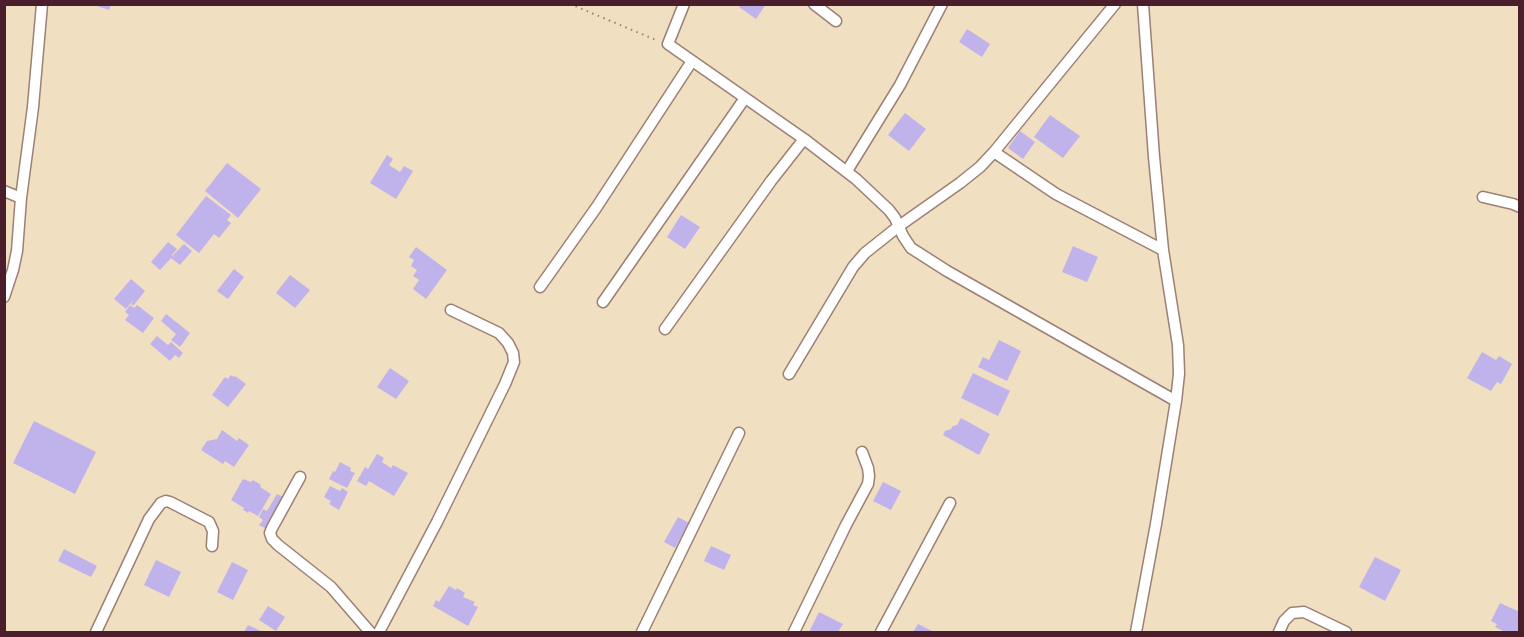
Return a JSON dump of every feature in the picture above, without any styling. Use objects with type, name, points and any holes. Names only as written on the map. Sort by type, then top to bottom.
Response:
[{"type":"street","points":[[4,297],[17,251],[42,4]]},
{"type":"street","points":[[684,4],[668,44],[847,171],[890,210],[911,248],[947,272],[1176,401]]},
{"type":"street","points":[[814,4],[836,21]]},
{"type":"street","points":[[847,171],[900,85],[942,4]]},
{"type":"street","points":[[789,374],[853,267],[865,252],[980,167],[1115,4]]},
{"type":"street","points":[[1136,633],[1148,573],[1179,374],[1178,345],[1163,250],[1143,4]]},
{"type":"street","points":[[540,287],[596,208],[692,61]]},
{"type":"street","points":[[603,302],[745,98]]},
{"type":"street","points":[[665,329],[804,139]]},
{"type":"street","points":[[994,152],[1056,194],[1163,250]]},
{"type":"street","points":[[4,191],[21,198]]},
{"type":"street","points":[[1483,197],[1520,207]]},
{"type":"street","points":[[380,633],[437,522],[514,362],[508,343],[499,333],[452,310]]},
{"type":"street","points":[[642,633],[739,433]]},
{"type":"street","points":[[794,633],[868,484],[868,468],[862,452]]},
{"type":"street","points":[[300,477],[272,528],[270,533],[272,538],[331,587],[370,633]]},
{"type":"street","points":[[96,633],[149,519],[161,503],[170,502],[209,522],[213,531],[212,546]]},
{"type":"street","points":[[881,633],[950,503]]},
{"type":"street","points":[[1279,633],[1284,621],[1292,613],[1304,612],[1346,633]]},
{"type":"path","points":[[570,4],[668,44]]},
{"type":"building","points":[[741,4],[766,4],[756,19],[739,7]]},
{"type":"building","points":[[94,5],[111,5],[109,10]]},
{"type":"building","points":[[967,29],[990,44],[982,57],[959,42]]},
{"type":"building","points":[[905,113],[926,129],[909,151],[888,135]]},
{"type":"building","points":[[1050,115],[1080,136],[1063,158],[1034,137]]},
{"type":"building","points":[[1020,131],[1035,142],[1023,159],[1008,148]]},
{"type":"building","points":[[387,155],[393,159],[389,165],[400,172],[404,166],[413,171],[396,199],[370,183]]},
{"type":"building","points":[[227,163],[261,189],[238,218],[205,191]]},
{"type":"building","points":[[206,196],[231,215],[227,220],[231,223],[219,238],[214,234],[199,253],[176,235]]},
{"type":"building","points":[[681,215],[700,227],[685,249],[667,237]]},
{"type":"building","points":[[168,242],[177,249],[172,255],[175,258],[173,255],[184,244],[192,251],[180,265],[171,258],[160,270],[151,262]]},
{"type":"building","points":[[1073,246],[1098,257],[1087,282],[1062,272]]},
{"type":"building","points":[[416,247],[447,270],[426,299],[413,289],[419,280],[413,276],[417,270],[411,266],[414,260],[409,257]]},
{"type":"building","points":[[234,269],[244,277],[228,299],[217,291]]},
{"type":"building","points":[[290,275],[310,290],[295,308],[276,293]]},
{"type":"building","points":[[131,279],[145,291],[133,306],[131,304],[133,300],[126,309],[114,299]]},
{"type":"building","points":[[130,305],[134,308],[137,305],[154,318],[143,333],[125,320],[129,315],[125,312]]},
{"type":"building","points":[[166,314],[190,333],[180,347],[171,340],[176,334],[161,321]]},
{"type":"building","points":[[157,336],[168,345],[171,342],[183,353],[179,358],[175,355],[170,361],[150,344]]},
{"type":"building","points":[[999,340],[1021,351],[1007,381],[978,367],[983,357],[989,360]]},
{"type":"building","points":[[1482,352],[1496,360],[1499,356],[1512,364],[1501,384],[1497,382],[1491,391],[1467,378]]},
{"type":"building","points":[[390,368],[409,381],[396,399],[377,387]]},
{"type":"building","points":[[973,373],[1010,391],[998,416],[961,398]]},
{"type":"building","points":[[231,375],[246,384],[228,407],[212,395],[225,377],[228,379]]},
{"type":"building","points":[[961,418],[990,434],[979,455],[943,435],[945,431],[957,425]]},
{"type":"building","points":[[34,421],[96,452],[75,494],[13,463]]},
{"type":"building","points":[[222,430],[237,441],[239,438],[249,445],[234,467],[225,461],[223,464],[201,450],[207,441],[217,439]]},
{"type":"building","points":[[377,454],[384,458],[382,462],[391,468],[393,465],[408,473],[394,496],[369,481],[366,486],[357,481],[365,467],[368,469]]},
{"type":"building","points":[[340,462],[355,473],[347,488],[329,479]]},
{"type":"building","points":[[243,479],[251,482],[253,480],[271,494],[258,516],[249,511],[248,513],[231,500]]},
{"type":"building","points":[[883,482],[901,491],[891,510],[873,501]]},
{"type":"building","points":[[330,486],[340,491],[342,488],[348,492],[339,510],[329,504],[331,501],[324,497]]},
{"type":"building","points":[[277,494],[285,498],[268,530],[259,525],[263,520],[259,517],[263,509],[267,511]]},
{"type":"building","points":[[678,517],[689,523],[675,548],[664,542]]},
{"type":"building","points":[[711,546],[731,555],[724,570],[704,561]]},
{"type":"building","points":[[64,549],[97,566],[91,577],[58,561]]},
{"type":"building","points":[[1375,557],[1401,570],[1385,601],[1359,587]]},
{"type":"building","points":[[156,560],[181,572],[169,597],[144,585]]},
{"type":"building","points":[[232,562],[248,570],[233,600],[217,592]]},
{"type":"building","points":[[449,586],[465,593],[463,597],[475,602],[473,605],[478,607],[468,626],[433,606],[436,600],[439,602]]},
{"type":"building","points":[[1500,603],[1520,612],[1520,632],[1505,632],[1495,627],[1497,624],[1491,621]]},
{"type":"building","points":[[268,606],[285,617],[276,631],[259,620]]},
{"type":"building","points":[[819,612],[843,624],[838,632],[809,632]]},
{"type":"building","points":[[918,624],[934,632],[913,632]]},
{"type":"building","points":[[248,625],[263,632],[244,632]]}]
